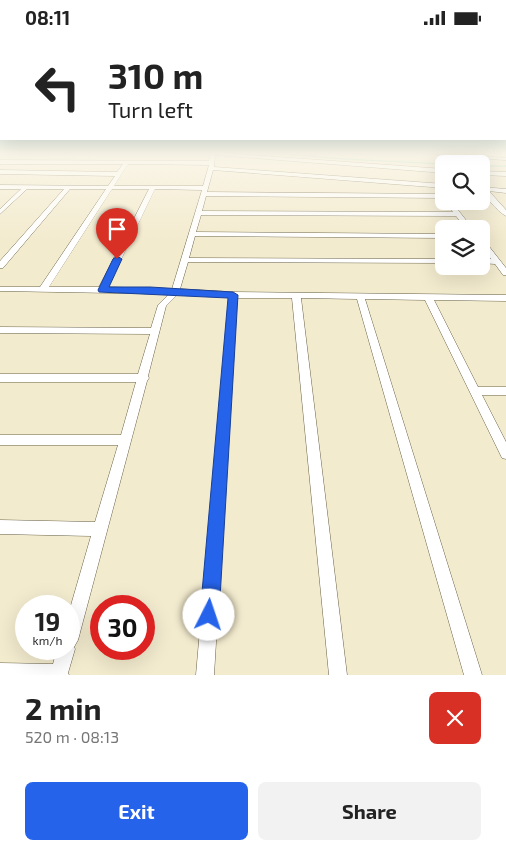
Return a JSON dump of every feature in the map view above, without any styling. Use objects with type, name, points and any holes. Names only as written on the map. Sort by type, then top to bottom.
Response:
[{"type":"street","points":[[43,289],[114,182]]},
{"type":"street","points":[[80,600],[144,378],[162,305],[175,293],[207,182]]},
{"type":"street","points":[[356,182],[363,196]]},
{"type":"street","points":[[390,182],[435,186]]},
{"type":"street","points":[[0,187],[110,187],[363,196],[435,196]]},
{"type":"street","points":[[0,211],[26,187]]},
{"type":"street","points":[[0,266],[68,187]]},
{"type":"street","points":[[102,290],[153,188]]},
{"type":"street","points":[[490,190],[506,191]]},
{"type":"street","points":[[490,197],[506,213]]},
{"type":"street","points":[[455,210],[463,220]]},
{"type":"street","points":[[197,213],[458,214]]},
{"type":"street","points":[[192,234],[435,236]]},
{"type":"street","points":[[490,253],[506,273]]},
{"type":"street","points":[[184,260],[435,261]]},
{"type":"street","points":[[490,261],[496,261]]},
{"type":"street","points":[[0,289],[150,290],[233,295],[505,299]]},
{"type":"street","points":[[205,675],[233,295]]},
{"type":"street","points":[[296,296],[338,675]]},
{"type":"street","points":[[360,296],[473,675]]},
{"type":"street","points":[[428,297],[506,454]]},
{"type":"street","points":[[0,329],[156,331]]},
{"type":"street","points":[[0,378],[144,378]]},
{"type":"street","points":[[474,391],[506,391]]},
{"type":"street","points":[[0,440],[126,440]]},
{"type":"street","points":[[0,527],[100,529]]},
{"type":"street","points":[[0,672],[60,674],[63,660]]},
{"type":"route","points":[[117,259],[102,290],[150,290],[233,295],[209,615]]}]
